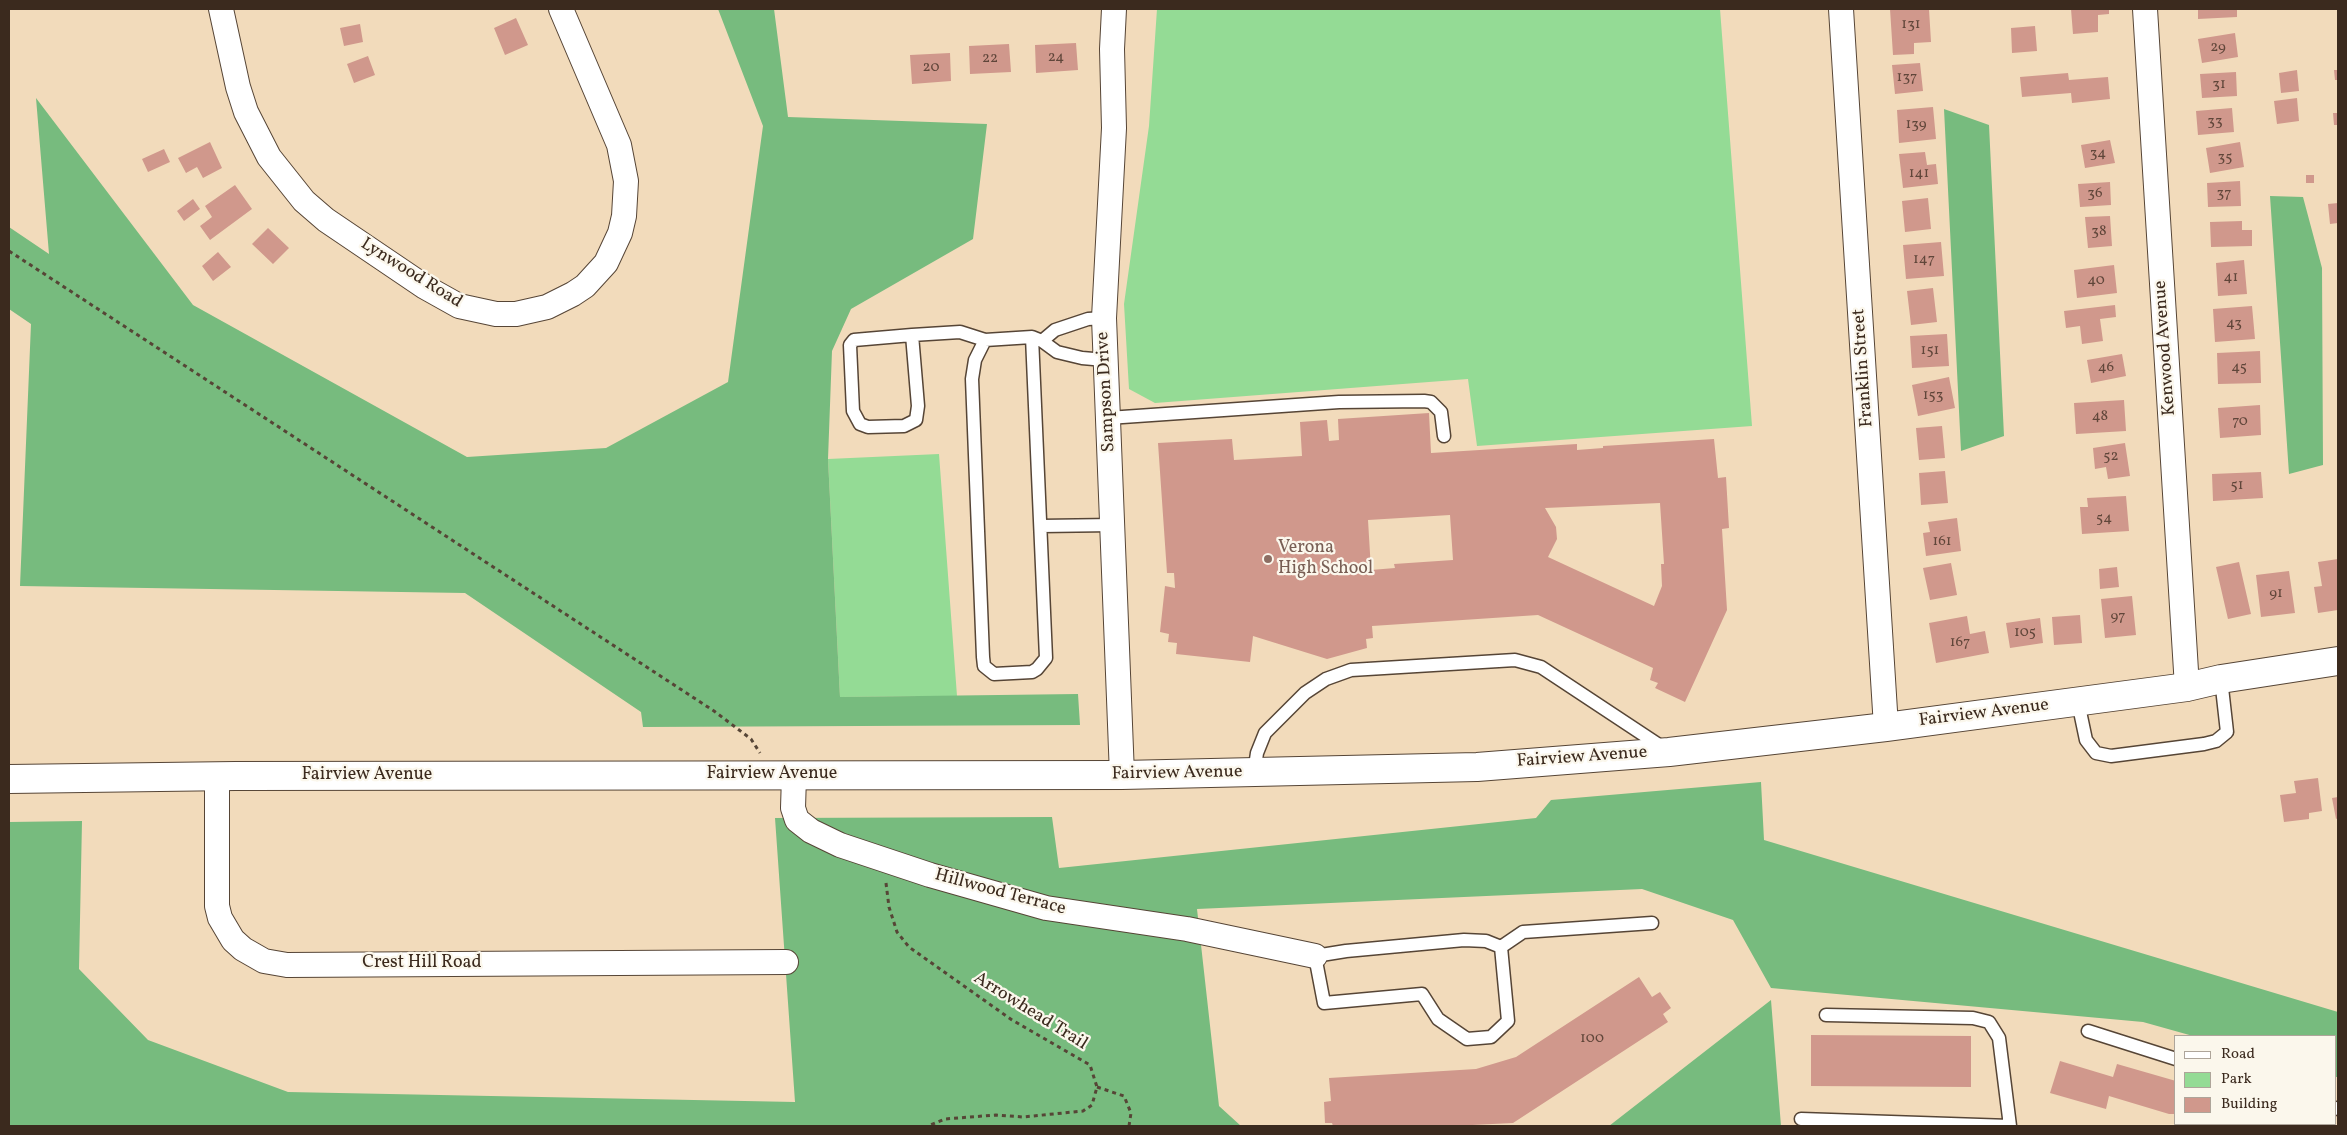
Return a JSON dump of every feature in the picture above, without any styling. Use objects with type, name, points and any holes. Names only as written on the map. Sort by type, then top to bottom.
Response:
[{"type":"main road","name":"Fairview Avenue","points":[[9,779],[217,776],[1122,775],[1477,766],[1669,752],[1886,727],[2187,688],[2220,679],[2338,661]]},
{"type":"street","name":"Lynwood Road","points":[[221,9],[238,87],[246,112],[269,157],[298,194],[326,220],[425,287],[458,306],[496,314],[516,314],[546,307],[574,294],[585,286],[606,263],[620,233],[624,216],[626,181],[619,146],[561,9]]},
{"type":"street","name":"Sampson Drive","points":[[1114,9],[1112,49],[1114,128],[1104,318],[1122,775]]},
{"type":"street","name":"Franklin Street","points":[[1841,9],[1886,727]]},
{"type":"street","name":"Kenwood Avenue","points":[[2145,9],[2187,688]]},
{"type":"street","name":"Hillwood Terrace","points":[[784,775],[797,820],[811,831],[840,845],[930,875],[1046,908],[1187,929],[1315,956]]},
{"type":"street","name":"Crest Hill Road","points":[[217,776],[215,894],[220,918],[234,940],[248,952],[264,961],[287,965],[786,962]]},
{"type":"lane","points":[[912,335],[918,406],[916,420],[904,426],[868,428],[860,424],[853,411],[850,345],[854,340],[912,335],[960,332],[985,340],[1037,339],[1055,330],[1088,319],[1104,318]]},
{"type":"lane","points":[[1037,339],[1057,352],[1070,356],[1105,360]]},
{"type":"lane","points":[[985,340],[975,360],[972,379],[983,657],[984,666],[994,674],[1032,672],[1046,658],[1037,339]]},
{"type":"lane","points":[[1108,418],[1339,402],[1424,401],[1431,402],[1441,412],[1444,436]]},
{"type":"lane","points":[[1041,526],[1113,525]]},
{"type":"lane","points":[[1254,773],[1256,753],[1265,733],[1305,693],[1326,679],[1352,670],[1515,660],[1541,667],[1669,752]]},
{"type":"lane","points":[[2078,702],[2086,740],[2096,753],[2110,756],[2204,744],[2216,741],[2227,732],[2220,679]]},
{"type":"lane","points":[[1501,947],[1523,932],[1652,923]]},
{"type":"lane","points":[[1464,940],[1486,941],[1501,947],[1508,1020],[1491,1037],[1467,1039],[1438,1018],[1422,994],[1324,1003],[1315,956],[1346,950],[1464,940]]},
{"type":"lane","points":[[1802,1118],[2010,1126],[1999,1038],[1989,1022],[1973,1018],[1826,1014]]},
{"type":"lane","points":[[2088,1031],[2174,1058]]},
{"type":"path","points":[[9,251],[714,711],[751,739],[784,775]]},
{"type":"path","name":"Arrowhead Trail","points":[[881,878],[886,883],[889,906],[897,932],[909,947],[1012,1020],[1090,1065],[1098,1087]]},
{"type":"path","points":[[928,1126],[945,1119],[996,1115],[1023,1117],[1083,1112],[1092,1105],[1098,1087],[1124,1096],[1131,1113],[1129,1126]]},
{"type":"green space","points":[[718,9],[774,9],[788,117],[987,124],[973,239],[851,309],[832,351],[828,459],[840,697],[1078,694],[1080,725],[643,727],[641,712],[465,593],[20,586],[31,324],[9,309],[9,227],[49,254],[36,98],[193,305],[467,457],[606,448],[728,382],[763,126]]},
{"type":"green space","points":[[1157,9],[1720,9],[1752,426],[1477,446],[1468,379],[1155,403],[1129,389],[1124,304],[1149,126]]},
{"type":"green space","points":[[1944,109],[1989,125],[2004,436],[1961,451]]},
{"type":"green space","points":[[2270,196],[2303,197],[2322,268],[2323,465],[2289,474]]},
{"type":"green space","points":[[939,454],[957,696],[840,697],[828,459]]},
{"type":"green space","points":[[1761,782],[1764,840],[2338,1012],[2338,1077],[2337,1035],[2189,1035],[2143,1022],[1771,988],[1733,920],[1642,889],[1197,909],[1219,1106],[1241,1126],[9,1126],[9,822],[82,821],[79,969],[148,1040],[288,1092],[795,1102],[775,818],[1052,817],[1059,868],[1536,818],[1551,800]]},
{"type":"green space","points":[[1771,1000],[1781,1126],[1609,1126]]},
{"type":"building","points":[[1890,9],[1929,9],[1931,42],[1914,43],[1914,54],[1893,55]]},
{"type":"building","points":[[2071,9],[2109,9],[2109,14],[2098,15],[2098,32],[2073,34]]},
{"type":"building","points":[[2198,9],[2237,9],[2237,17],[2198,19]]},
{"type":"building","points":[[516,18],[528,45],[505,55],[494,28]]},
{"type":"building","points":[[360,24],[363,42],[344,46],[340,28]]},
{"type":"building","points":[[2035,26],[2037,51],[2012,53],[2011,28]]},
{"type":"building","points":[[2235,33],[2238,57],[2202,63],[2198,39]]},
{"type":"building","points":[[1076,43],[1078,70],[1036,73],[1035,45]]},
{"type":"building","points":[[1009,44],[1011,72],[970,74],[969,46]]},
{"type":"building","points":[[950,53],[951,81],[912,84],[910,55]]},
{"type":"building","points":[[368,56],[375,75],[354,83],[347,64]]},
{"type":"building","points":[[1920,63],[1923,91],[1895,94],[1892,65]]},
{"type":"building","points":[[2297,70],[2299,91],[2281,93],[2279,73]]},
{"type":"building","points":[[2334,70],[2338,70],[2338,80],[2335,80]]},
{"type":"building","points":[[2236,72],[2237,96],[2202,98],[2200,74]]},
{"type":"building","points":[[2068,73],[2069,80],[2108,77],[2110,99],[2072,103],[2071,93],[2022,97],[2020,77]]},
{"type":"building","points":[[2297,98],[2299,121],[2277,124],[2274,101]]},
{"type":"building","points":[[1933,107],[1936,139],[1899,143],[1897,110]]},
{"type":"building","points":[[2232,108],[2234,132],[2198,135],[2196,111]]},
{"type":"building","points":[[2333,113],[2338,113],[2338,125],[2334,125]]},
{"type":"building","points":[[2110,140],[2115,163],[2085,168],[2081,145]]},
{"type":"building","points":[[210,142],[222,168],[203,178],[197,167],[186,173],[178,158]]},
{"type":"building","points":[[2240,142],[2244,167],[2210,173],[2206,148]]},
{"type":"building","points":[[164,149],[170,162],[148,172],[142,159]]},
{"type":"building","points":[[1925,152],[1927,165],[1936,164],[1938,184],[1903,188],[1899,154]]},
{"type":"building","points":[[2306,175],[2314,175],[2314,183],[2306,183]]},
{"type":"building","points":[[2240,181],[2241,206],[2208,207],[2207,183]]},
{"type":"building","points":[[2110,182],[2111,205],[2080,207],[2078,184]]},
{"type":"building","points":[[235,185],[252,209],[210,240],[200,226],[212,217],[205,206]]},
{"type":"building","points":[[1928,198],[1931,229],[1905,232],[1902,201]]},
{"type":"building","points":[[193,199],[200,209],[184,221],[177,211]]},
{"type":"building","points":[[2338,203],[2338,223],[2330,224],[2328,204]]},
{"type":"building","points":[[2110,216],[2112,246],[2088,248],[2085,217]]},
{"type":"building","points":[[2242,221],[2242,230],[2252,230],[2252,246],[2211,247],[2210,222]]},
{"type":"building","points":[[268,228],[289,248],[273,264],[252,244]]},
{"type":"building","points":[[1941,242],[1944,276],[1906,279],[1903,245]]},
{"type":"building","points":[[218,252],[231,267],[213,281],[202,266]]},
{"type":"building","points":[[2244,260],[2247,294],[2218,296],[2216,263]]},
{"type":"building","points":[[2114,265],[2117,293],[2077,298],[2074,270]]},
{"type":"building","points":[[1933,288],[1937,322],[1911,325],[1907,291]]},
{"type":"building","points":[[2115,305],[2116,317],[2100,319],[2103,341],[2082,344],[2080,326],[2066,328],[2064,311]]},
{"type":"building","points":[[2252,306],[2255,339],[2215,342],[2213,309]]},
{"type":"building","points":[[1947,334],[1949,366],[1912,368],[1910,336]]},
{"type":"building","points":[[2260,351],[2261,383],[2218,384],[2217,353]]},
{"type":"building","points":[[2122,354],[2126,376],[2091,383],[2087,360]]},
{"type":"building","points":[[1949,377],[1955,408],[1918,416],[1912,385]]},
{"type":"building","points":[[2124,400],[2126,431],[2076,434],[2074,403]]},
{"type":"building","points":[[2260,405],[2261,435],[2220,438],[2218,408]]},
{"type":"building","name":"Verona High School","points":[[1429,413],[1431,453],[1577,444],[1577,450],[1603,448],[1603,446],[1714,439],[1718,478],[1726,477],[1729,528],[1722,529],[1727,610],[1685,702],[1655,688],[1658,683],[1650,680],[1653,668],[1538,615],[1372,626],[1373,638],[1366,639],[1367,648],[1327,659],[1253,636],[1250,662],[1176,654],[1177,643],[1168,642],[1169,634],[1160,632],[1165,586],[1175,588],[1174,573],[1167,573],[1158,443],[1232,439],[1234,460],[1302,456],[1300,422],[1327,420],[1329,441],[1339,440],[1338,419]],"holes":[[[1660,503],[1664,564],[1661,564],[1662,586],[1654,606],[1548,557],[1557,539],[1556,527],[1545,508]],[[1450,515],[1453,560],[1394,564],[1395,568],[1371,570],[1368,520]]]},
{"type":"building","points":[[1942,426],[1945,458],[1919,460],[1916,428]]},
{"type":"building","points":[[2125,443],[2130,476],[2108,479],[2106,467],[2095,469],[2093,448]]},
{"type":"building","points":[[1945,471],[1948,503],[1921,505],[1919,473]]},
{"type":"building","points":[[2261,472],[2263,498],[2213,501],[2212,474]]},
{"type":"building","points":[[2126,496],[2129,531],[2082,534],[2080,507],[2088,507],[2087,498]]},
{"type":"building","points":[[1957,518],[1961,551],[1926,556],[1923,533],[1930,532],[1928,522]]},
{"type":"building","points":[[2338,559],[2338,610],[2318,613],[2314,587],[2322,586],[2318,562]]},
{"type":"building","points":[[2239,562],[2251,614],[2228,619],[2216,567]]},
{"type":"building","points":[[1951,563],[1957,595],[1930,600],[1923,568]]},
{"type":"building","points":[[2117,567],[2119,587],[2100,589],[2099,569]]},
{"type":"building","points":[[2289,571],[2295,613],[2261,617],[2256,575]]},
{"type":"building","points":[[2132,596],[2136,635],[2105,638],[2101,599]]},
{"type":"building","points":[[2080,615],[2082,643],[2054,645],[2052,617]]},
{"type":"building","points":[[1967,616],[1970,634],[1985,631],[1989,653],[1936,663],[1929,623]]},
{"type":"building","points":[[2040,618],[2043,643],[2010,648],[2006,623]]},
{"type":"building","points":[[2318,778],[2322,811],[2309,813],[2309,819],[2284,822],[2280,795],[2296,793],[2294,781]]},
{"type":"building","points":[[2338,797],[2338,818],[2336,819],[2332,798]]},
{"type":"building","points":[[1639,977],[1652,997],[1660,992],[1671,1008],[1663,1014],[1668,1022],[1513,1123],[1452,1126],[1333,1126],[1332,1123],[1325,1123],[1324,1102],[1331,1101],[1329,1078],[1476,1069],[1516,1057]]},
{"type":"building","points":[[1811,1035],[1971,1036],[1971,1087],[1811,1086]]},
{"type":"building","points":[[2060,1061],[2113,1077],[2117,1064],[2174,1080],[2174,1114],[2109,1096],[2106,1109],[2050,1093]]},
{"type":"building","points":[[2216,1125],[2328,1125],[2328,1126]]},
{"type":"place","name":"Verona High School","points":[[1268,559]]}]
